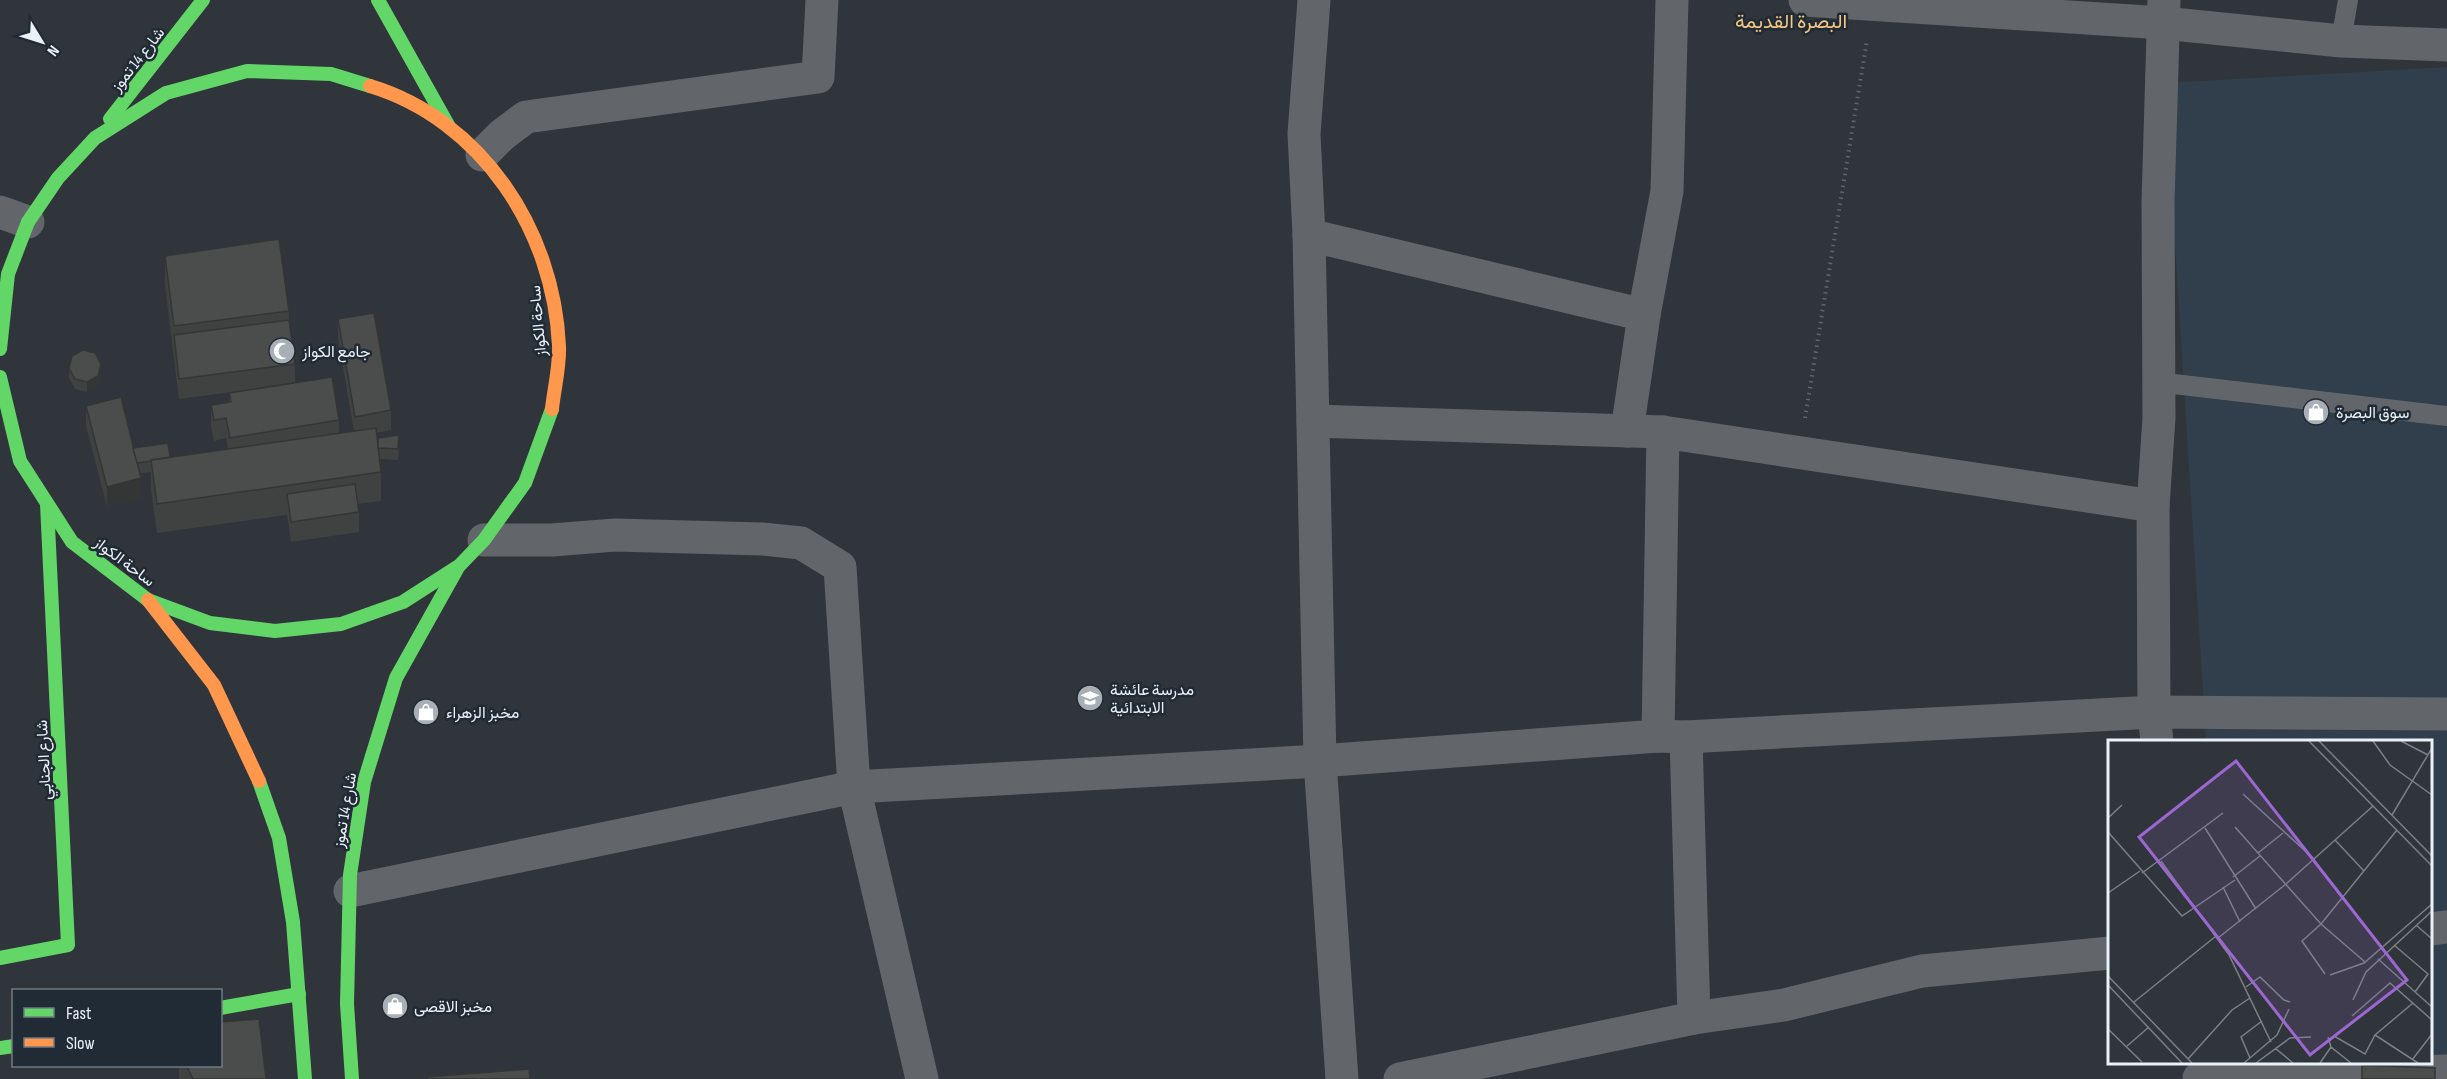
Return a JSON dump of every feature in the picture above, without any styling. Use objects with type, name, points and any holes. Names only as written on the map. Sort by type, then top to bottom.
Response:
[{"type":"main road","name":"شارع 14 تموز","points":[[95,138],[203,0]]},
{"type":"main road","points":[[378,0],[449,126]]},
{"type":"main road","name":"ساحة الكواز","points":[[0,349],[4,275],[14,217],[58,178],[95,138],[166,93],[247,71],[331,74],[393,93],[449,126],[482,155],[524,212],[550,277],[559,347],[551,417],[525,483],[484,540],[459,566],[403,602],[341,624],[275,631],[210,623],[148,600],[72,542],[20,461],[0,377]]},
{"type":"main road","name":"شارع الجنابي","points":[[0,958],[68,945],[47,503]]},
{"type":"main road","name":"شارع 14 تموز","points":[[352,1079],[347,1004],[350,891],[364,782],[396,678],[459,566]]},
{"type":"main road","points":[[148,600],[214,685],[255,768],[279,838],[293,922],[305,1079]]},
{"type":"main road","points":[[222,1008],[299,994]]},
{"type":"street","points":[[482,155],[502,135],[526,117],[818,77],[822,0]]},
{"type":"street","points":[[1314,0],[1304,134],[1309,235],[1320,761],[1342,1079]]},
{"type":"street","points":[[1627,431],[1644,315],[1667,190],[1672,0]]},
{"type":"street","points":[[1805,0],[2163,12],[2341,41],[2447,45]]},
{"type":"street","points":[[2155,727],[2153,506],[2159,418],[2157,382],[2163,12]]},
{"type":"street","points":[[1309,235],[1644,315]]},
{"type":"street","points":[[1313,421],[1663,432],[2153,506]]},
{"type":"street","points":[[1663,432],[1672,737],[1694,1018]]},
{"type":"street","points":[[484,540],[552,540],[615,536],[762,539],[801,543],[840,567],[854,787],[922,1079]]},
{"type":"street","points":[[350,891],[854,787],[1320,761],[1672,737],[1997,721],[2155,727],[2447,714]]},
{"type":"street","points":[[2432,929],[2447,927]]},
{"type":"street","points":[[1400,1079],[1694,1018],[1784,1005],[1922,971],[2108,953]]},
{"type":"street","points":[[2197,1064],[2199,1079],[2447,1071]]},
{"type":"lane","points":[[2341,41],[2348,0]]},
{"type":"lane","points":[[2157,382],[2447,416]]},
{"type":"path","points":[[1800,453],[1873,4]]},
{"type":"shaded area","name":"سوق البصرة","points":[[2447,67],[2447,1079],[2432,1064],[2432,740],[2206,740],[2165,83]]},
{"type":"building","points":[[279,239],[289,311],[174,326],[165,256]]},
{"type":"building","points":[[374,313],[391,410],[355,417],[338,319]]},
{"type":"building","points":[[289,320],[295,364],[179,379],[174,335]]},
{"type":"building","points":[[83,350],[95,353],[101,364],[98,376],[87,382],[75,379],[69,368],[72,356]]},
{"type":"building","points":[[332,377],[339,420],[230,438],[226,418],[214,420],[211,405],[231,402],[229,393]]},
{"type":"building","points":[[121,397],[141,478],[107,487],[86,406]]},
{"type":"building","points":[[376,428],[381,472],[157,504],[151,460]]},
{"type":"building","points":[[399,435],[398,449],[378,448],[378,438]]},
{"type":"building","points":[[168,443],[170,457],[137,463],[133,448]]},
{"type":"building","points":[[355,484],[359,512],[291,522],[287,494]]},
{"type":"building","points":[[259,1019],[266,1079],[193,1079],[187,1067],[222,1067],[222,1022]]},
{"type":"building","points":[[2362,1065],[2435,1068],[2435,1079],[2362,1079]]},
{"type":"building","points":[[529,1069],[530,1079],[428,1079],[427,1077]]},
{"type":"traffic: fast","points":[[110,119],[203,0]]},
{"type":"traffic: fast","points":[[378,0],[448,125]]},
{"type":"traffic: fast","points":[[0,349],[8,274],[28,222],[58,178],[95,138],[166,93],[247,71],[331,74],[370,86]]},
{"type":"traffic: fast","points":[[0,377],[20,461],[72,542],[148,600],[210,623],[275,631],[341,624],[403,602],[459,566],[484,540],[525,483],[552,409]]},
{"type":"traffic: fast","points":[[0,958],[68,945],[47,504]]},
{"type":"traffic: fast","points":[[352,1079],[347,1004],[350,875],[364,782],[396,678],[457,569]]},
{"type":"traffic: fast","points":[[259,781],[279,838],[293,922],[305,1079]]},
{"type":"traffic: fast","points":[[222,1008],[299,994]]},
{"type":"traffic: fast","points":[[0,1048],[12,1046]]},
{"type":"traffic: slow","points":[[370,86],[410,102],[446,125],[478,153],[505,186],[527,222],[543,262],[554,303],[559,354],[552,409]]},
{"type":"traffic: slow","points":[[148,600],[214,685],[259,781]]},
{"type":"place","name":"جامع الكواز","points":[[282,351]]},
{"type":"place","name":"سوق البصرة","points":[[2316,412]]},
{"type":"place","name":"مدرسة عائشة الابتدائية","points":[[1090,698]]},
{"type":"place","name":"مخبز الزهراء","points":[[426,712]]},
{"type":"place","name":"مخبز الاقصى","points":[[395,1006]]},
{"type":"district","name":"البصرة القديمة","points":[[1791,21]]}]
